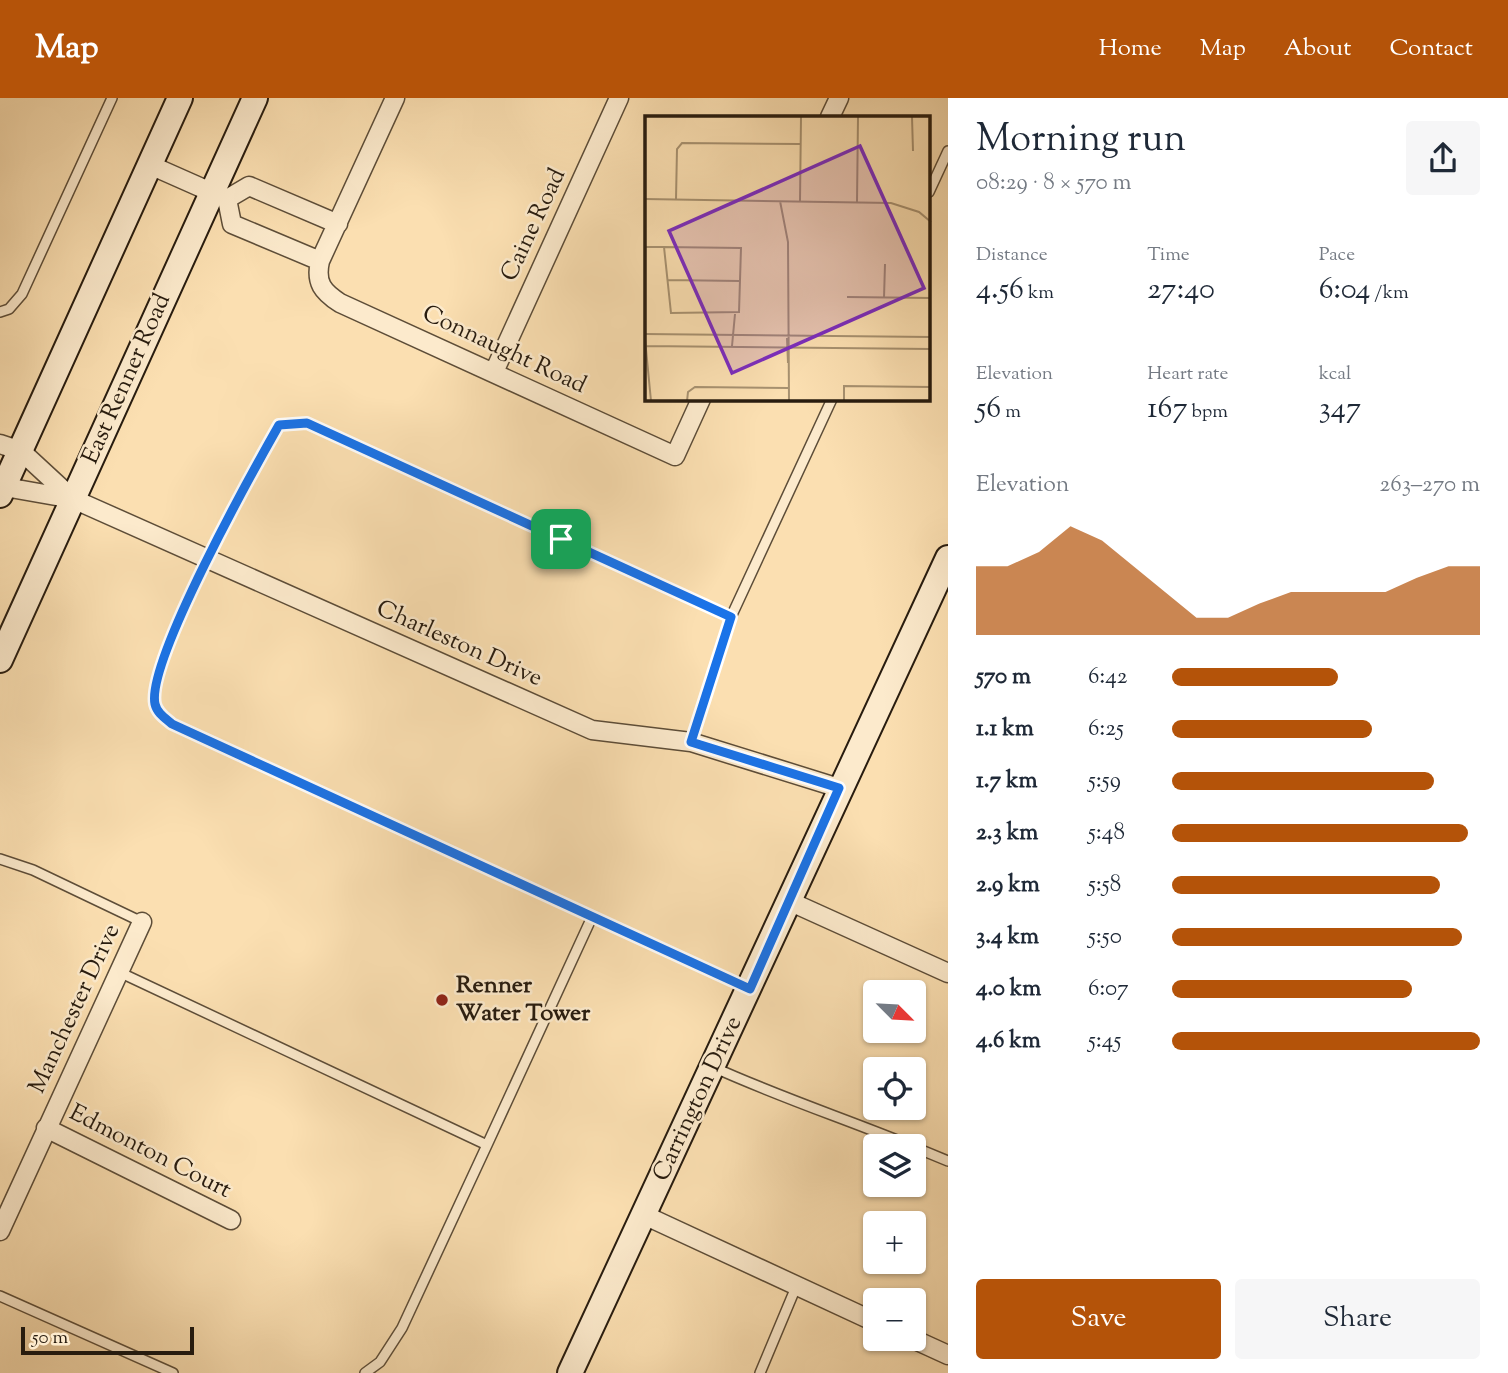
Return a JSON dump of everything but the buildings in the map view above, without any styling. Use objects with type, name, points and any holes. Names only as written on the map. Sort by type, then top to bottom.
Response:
[{"type":"main road","points":[[1,490],[11,448],[150,165],[180,98]]},
{"type":"main road","name":"East Renner Road","points":[[0,660],[73,499],[219,196],[255,98]]},
{"type":"main road","name":"Carrington Drive","points":[[570,1373],[791,902],[839,788],[948,558]]},
{"type":"street","points":[[150,165],[219,196],[232,224],[320,261],[396,98]]},
{"type":"street","name":"Caine Road","points":[[494,372],[619,98]]},
{"type":"street","points":[[830,116],[839,98]]},
{"type":"street","points":[[219,196],[248,186],[338,223]]},
{"type":"street","name":"Connaught Road","points":[[320,261],[319,282],[322,289],[340,303],[676,456],[700,401]]},
{"type":"street","name":"Charleston Drive","points":[[11,448],[73,499],[592,730],[691,742],[839,788]]},
{"type":"street","name":"Charleston Drive","points":[[1,490],[73,499]]},
{"type":"street","points":[[791,902],[947,971]]},
{"type":"street","name":"Manchester Drive","points":[[0,1231],[142,922]]},
{"type":"street","name":"Edmonton Court","points":[[47,1128],[232,1220]]},
{"type":"street","points":[[644,1215],[863,1317]]},
{"type":"street","points":[[926,1345],[948,1354]]},
{"type":"lane","points":[[0,313],[9,309],[22,294],[112,98]]},
{"type":"lane","points":[[930,190],[948,150]]},
{"type":"lane","points":[[691,742],[731,617],[831,401]]},
{"type":"lane","points":[[731,617],[307,423],[279,425],[243,487],[207,558],[164,659],[155,702],[159,713],[172,724],[750,989]]},
{"type":"lane","points":[[0,859],[33,870],[142,922]]},
{"type":"lane","points":[[365,1373],[380,1362],[402,1328],[592,917]]},
{"type":"lane","points":[[119,972],[487,1145]]},
{"type":"lane","points":[[713,1067],[784,1099],[829,1113],[881,1134]]},
{"type":"lane","points":[[926,1152],[948,1161]]},
{"type":"lane","points":[[760,1373],[796,1287]]},
{"type":"lane","points":[[0,1296],[173,1373]]},
{"type":"place","name":"Renner Water Tower","points":[[442,1000]]},
{"type":"route","points":[[307,423],[561,539],[731,617],[691,742],[839,788],[791,902],[750,989],[172,724],[159,713],[155,702],[156,684],[164,659],[207,558],[243,487],[279,425],[307,423]]}]
